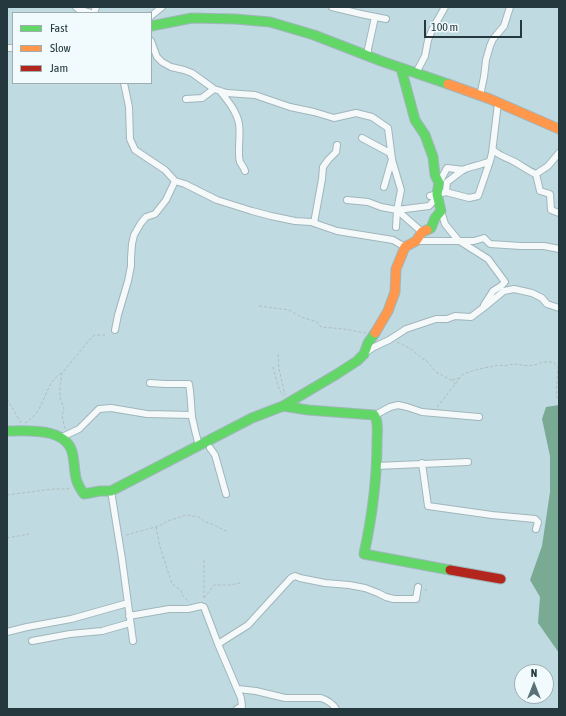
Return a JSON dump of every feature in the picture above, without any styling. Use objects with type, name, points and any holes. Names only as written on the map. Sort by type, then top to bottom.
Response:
[{"type":"street","points":[[76,7],[88,12]]},
{"type":"street","points":[[152,15],[162,7]]},
{"type":"street","points":[[332,7],[386,19]]},
{"type":"street","points":[[359,7],[361,14]]},
{"type":"street","points":[[416,73],[425,56],[428,40],[432,30],[445,7]]},
{"type":"street","points":[[480,96],[490,46],[493,39],[504,26],[510,7]]},
{"type":"street","points":[[368,56],[368,49],[375,17]]},
{"type":"street","points":[[152,26],[192,18],[235,19],[270,22],[314,35],[480,96],[559,130]]},
{"type":"street","points":[[152,44],[157,57],[162,62],[171,67],[192,73],[217,90],[255,95],[290,107],[334,118],[356,113],[372,117],[388,128],[392,159],[384,187]]},
{"type":"street","points":[[401,68],[415,120],[425,135],[433,157],[435,175],[439,183]]},
{"type":"street","points":[[124,84],[129,107],[130,139],[135,150],[165,170],[175,181],[185,184],[216,200],[239,207],[271,216],[314,223],[337,231],[393,240],[405,247]]},
{"type":"street","points":[[186,99],[202,98],[217,90]]},
{"type":"street","points":[[217,90],[235,113],[239,124],[240,161],[245,170]]},
{"type":"street","points":[[438,194],[469,198],[478,196],[493,150],[498,103]]},
{"type":"street","points":[[362,138],[390,153],[401,190],[397,210],[396,227]]},
{"type":"street","points":[[314,223],[323,167],[336,152],[337,145]]},
{"type":"street","points":[[493,150],[499,155],[512,160],[528,171],[536,174]]},
{"type":"street","points":[[536,174],[548,166],[559,153]]},
{"type":"street","points":[[347,200],[368,202],[381,207],[397,210],[428,206],[447,182],[464,170],[486,164],[490,161]]},
{"type":"street","points":[[464,170],[447,168],[439,183],[438,194],[441,211],[446,224],[458,240],[488,259],[505,282],[493,291],[482,309]]},
{"type":"street","points":[[536,174],[540,191],[550,194],[551,210],[559,212]]},
{"type":"street","points":[[115,330],[131,266],[134,235],[146,217],[155,214],[166,200],[175,181]]},
{"type":"street","points":[[397,210],[422,232]]},
{"type":"street","points":[[416,241],[422,232],[431,228],[435,218],[441,211]]},
{"type":"street","points":[[364,354],[368,343],[388,311],[394,292],[396,269],[405,247],[416,241],[474,240],[484,238],[490,244],[544,246],[559,249]]},
{"type":"street","points":[[7,431],[33,431],[55,434],[64,439],[68,443],[73,454],[75,477],[84,494],[100,491],[111,491],[205,445],[252,418],[285,405],[357,361],[374,347],[406,329],[436,319],[447,319],[455,316],[470,317],[504,291],[514,288],[532,293],[542,298],[547,304],[559,308]]},
{"type":"street","points":[[150,383],[189,384],[192,416],[196,434],[215,455],[226,494]]},
{"type":"street","points":[[285,405],[308,410],[367,414],[374,415],[376,417]]},
{"type":"street","points":[[479,417],[422,412],[398,405],[390,407],[379,413],[376,417],[378,438],[375,484],[370,527],[364,554],[501,579]]},
{"type":"street","points":[[62,438],[80,429],[99,409],[111,408],[147,414],[192,416]]},
{"type":"street","points":[[376,466],[468,462]]},
{"type":"street","points":[[422,463],[428,506],[492,515],[535,519],[538,522],[536,528]]},
{"type":"street","points":[[111,491],[119,536],[133,641]]},
{"type":"street","points":[[218,644],[248,625],[291,578],[295,576],[325,583],[365,588],[394,599],[416,599],[418,587]]},
{"type":"street","points":[[7,632],[71,619],[128,603]]},
{"type":"street","points":[[129,616],[169,609],[204,607],[238,690],[242,706],[237,709]]},
{"type":"street","points":[[32,641],[70,634],[102,631],[130,623]]},
{"type":"street","points":[[238,690],[256,691],[285,698],[321,698],[326,700],[336,709]]},
{"type":"path","points":[[259,306],[289,310],[301,317],[317,322],[321,327],[344,328],[373,335]]},
{"type":"path","points":[[7,399],[22,425],[32,418],[37,412],[46,392],[55,378],[92,337],[95,335],[105,335]]},
{"type":"path","points":[[392,338],[411,349],[426,360],[436,372],[456,384]]},
{"type":"path","points":[[278,354],[285,405]]},
{"type":"path","points":[[432,413],[462,375],[479,369],[499,365],[504,366],[513,364],[528,366],[543,362],[553,362],[558,366],[556,396],[558,399]]},
{"type":"path","points":[[273,367],[285,405]]},
{"type":"path","points":[[62,372],[60,387],[60,398],[64,408],[62,416],[65,429],[70,433]]},
{"type":"path","points":[[451,380],[460,378]]},
{"type":"path","points":[[7,495],[53,489],[67,489],[79,485]]},
{"type":"path","points":[[119,536],[156,527],[186,515],[199,517],[205,522],[228,532]]},
{"type":"path","points":[[156,527],[160,546],[172,584],[181,590],[182,594],[193,608]]},
{"type":"path","points":[[7,538],[29,534]]},
{"type":"path","points":[[204,560],[204,607]]},
{"type":"path","points":[[204,598],[214,585],[230,585],[240,583]]},
{"type":"shaded area","points":[[559,405],[559,653],[538,623],[540,597],[530,580],[542,546],[550,492],[550,456],[542,419],[546,407]]},
{"type":"traffic: fast","points":[[152,26],[192,18],[235,19],[270,22],[314,35],[381,61],[448,84]]},
{"type":"traffic: fast","points":[[401,68],[415,120],[425,135],[433,157],[435,175],[439,183],[437,194],[441,211],[435,218],[431,228],[427,230]]},
{"type":"traffic: fast","points":[[7,431],[36,431],[56,435],[64,440],[70,447],[73,456],[76,480],[84,494],[100,491],[111,491],[252,418],[283,406],[337,374],[357,361],[364,354],[368,343],[375,333]]},
{"type":"traffic: fast","points":[[283,406],[308,410],[374,415],[377,421],[375,484],[372,512],[364,554],[450,570]]},
{"type":"traffic: slow","points":[[448,84],[490,99],[559,129]]},
{"type":"traffic: slow","points":[[375,333],[388,311],[395,292],[396,269],[405,247],[416,241],[422,232],[427,230]]},
{"type":"traffic: jam","points":[[450,570],[501,579]]}]
